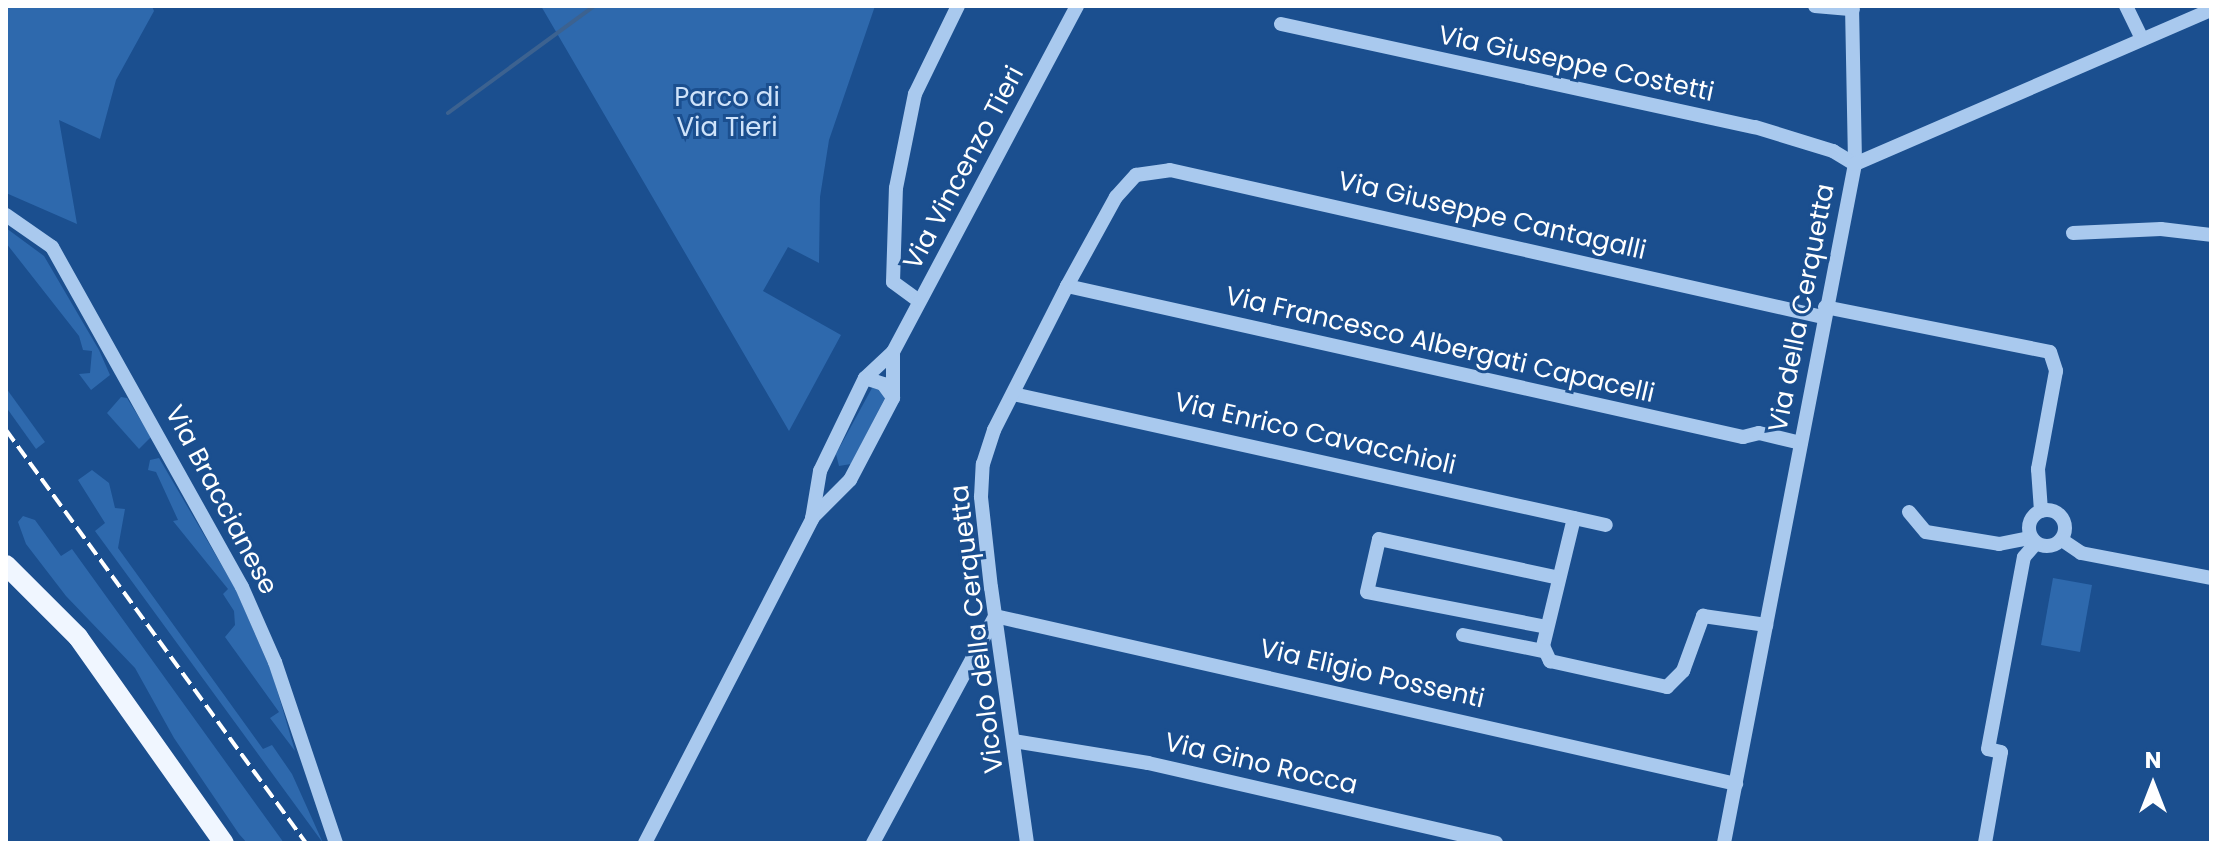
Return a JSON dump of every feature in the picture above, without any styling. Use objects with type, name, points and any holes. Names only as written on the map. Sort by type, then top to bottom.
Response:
[{"type":"main road","points":[[6,565],[78,637],[224,843]]},
{"type":"street","points":[[919,301],[893,282],[896,188],[915,94],[958,6]]},
{"type":"street","name":"Via Vincenzo Tieri","points":[[645,843],[812,519],[826,459],[865,378],[893,352],[1077,6]]},
{"type":"street","points":[[1815,6],[1852,8],[1855,164]]},
{"type":"street","points":[[2126,6],[2142,39]]},
{"type":"street","name":"Via della Cerquetta","points":[[1724,843],[1824,312],[1855,164],[2211,10]]},
{"type":"street","name":"Via Giuseppe Costetti","points":[[1281,24],[1755,127],[1833,151],[1855,164]]},
{"type":"street","name":"Via Giuseppe Cantagalli","points":[[1149,170],[1365,211],[1824,312],[2050,352],[2056,371],[2038,469],[2041,511]]},
{"type":"street","name":"Vicolo della Cerquetta","points":[[1027,843],[995,616],[981,474],[994,430],[1116,197],[1132,179],[1149,170]]},
{"type":"street","name":"Via Braccianese","points":[[6,215],[52,247],[242,587],[275,662],[336,843]]},
{"type":"street","points":[[2073,233],[2161,229],[2211,235]]},
{"type":"street","name":"Via Francesco Albergati Capacelli","points":[[1067,286],[1743,437],[1759,433],[1801,443]]},
{"type":"street","name":"Via Vincenzo Tieri","points":[[812,519],[851,478],[893,398],[893,352]]},
{"type":"street","points":[[865,378],[883,384],[893,398]]},
{"type":"street","name":"Via Enrico Cavacchioli","points":[[1013,394],[1606,525]]},
{"type":"street","points":[[826,459],[833,471],[851,478]]},
{"type":"street","points":[[1985,843],[2001,752],[1988,749],[2024,557],[2034,541],[2029,524],[2041,511],[2053,511],[2063,518],[2062,540]]},
{"type":"street","points":[[1909,512],[1926,532],[1999,544],[2034,541],[2051,547],[2062,540]]},
{"type":"street","points":[[1543,651],[1574,518]]},
{"type":"street","points":[[1547,627],[1367,592],[1379,539],[1559,578]]},
{"type":"street","points":[[2062,540],[2081,553],[2211,578]]},
{"type":"street","points":[[873,843],[995,616]]},
{"type":"street","name":"Via Eligio Possenti","points":[[995,616],[1160,649],[1736,784]]},
{"type":"street","points":[[1463,635],[1543,651],[1555,663],[1663,688],[1680,677],[1703,616],[1766,625]]},
{"type":"street","name":"Via Gino Rocca","points":[[1014,741],[1148,763],[1496,843]]},
{"type":"green space","points":[[6,6],[152,6],[154,11],[116,80],[100,139],[59,120],[77,224],[6,193]]},
{"type":"green space","name":"Parco di Via Tieri","points":[[541,6],[875,6],[829,140],[820,197],[819,263],[788,247],[763,291],[841,335],[789,431]]},
{"type":"green space","points":[[6,228],[44,256],[99,350],[110,375],[91,390],[79,374],[90,373],[92,351],[83,350],[79,336],[6,243]]},
{"type":"green space","points":[[6,388],[45,442],[36,449],[6,407]]},
{"type":"green space","points":[[872,388],[882,389],[885,398],[851,464],[839,466],[836,454]]},
{"type":"green space","points":[[121,397],[127,398],[151,437],[139,449],[107,413]]},
{"type":"green space","points":[[159,458],[235,588],[272,673],[295,751],[270,718],[279,712],[225,637],[235,625],[234,611],[223,594],[228,589],[173,521],[178,520],[156,472],[148,470],[150,460]]},
{"type":"green space","points":[[92,470],[109,483],[115,508],[125,509],[118,548],[263,749],[272,745],[292,774],[323,843],[95,531],[105,523],[78,480]]},
{"type":"green space","points":[[23,516],[35,520],[61,556],[72,549],[284,843],[247,843],[239,834],[174,738],[135,668],[66,596],[26,544],[18,522]]},
{"type":"green space","points":[[2053,578],[2092,585],[2080,652],[2041,645]]},
{"type":"waterway","points":[[448,113],[594,6]]},
{"type":"railway","points":[[6,430],[306,843]]}]
